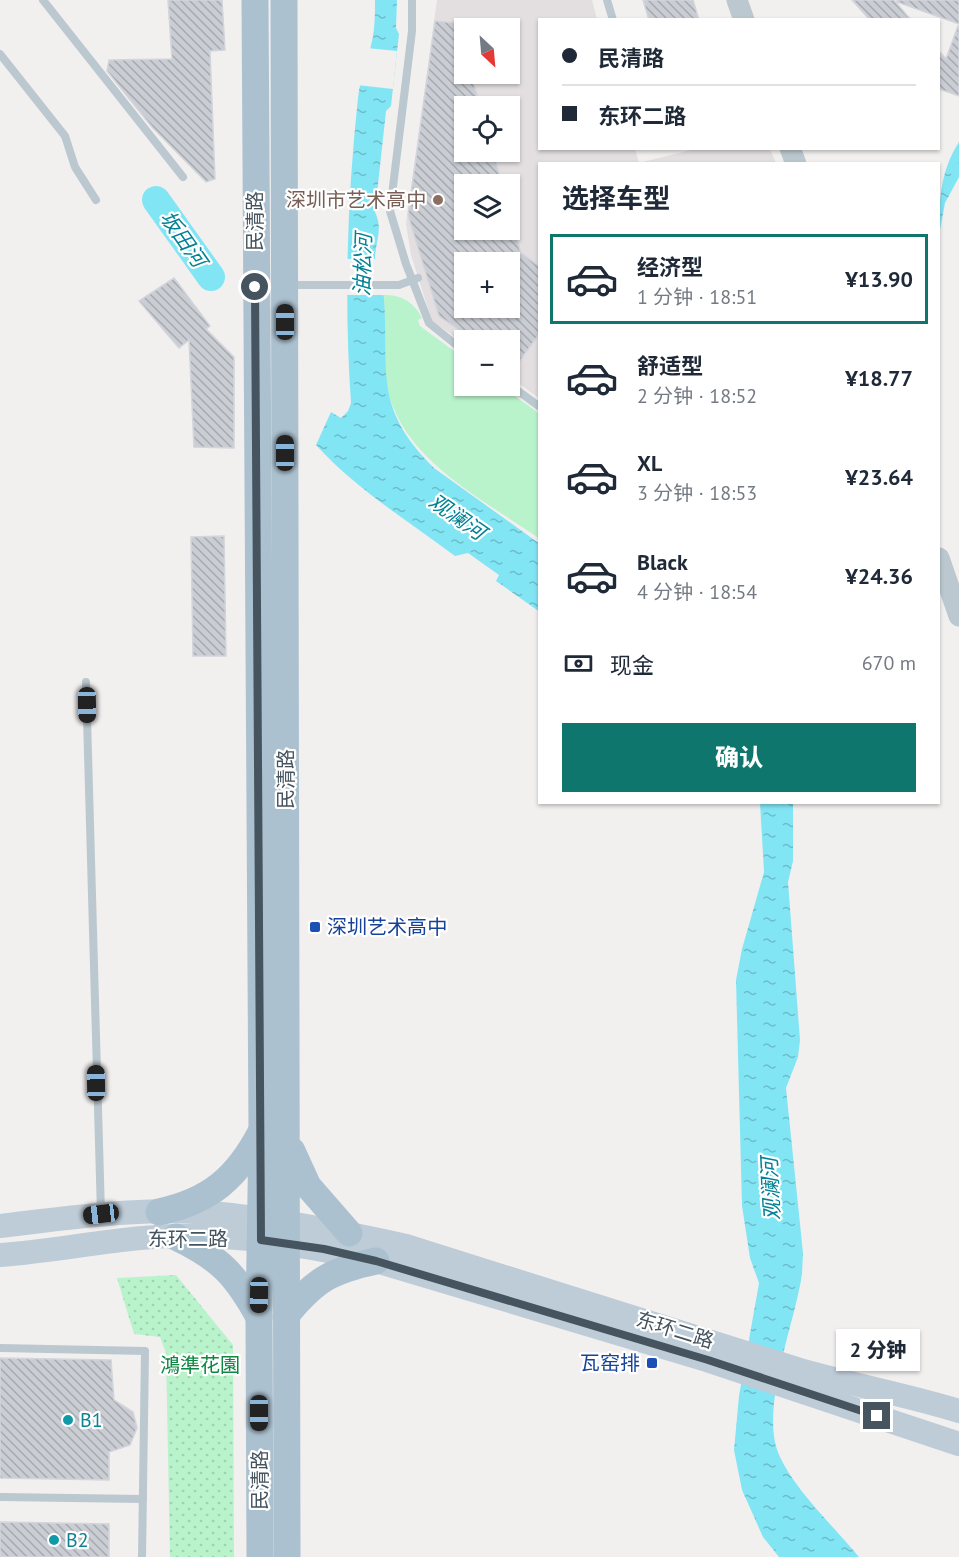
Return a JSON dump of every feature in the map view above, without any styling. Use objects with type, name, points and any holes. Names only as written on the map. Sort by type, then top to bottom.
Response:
[{"type":"main road","name":"民清路","points":[[255,0],[262,1131],[259,1318],[260,1557]]},
{"type":"main road","name":"民清路","points":[[284,0],[287,1557]]},
{"type":"main road","points":[[159,1212],[201,1200],[221,1185],[240,1167],[262,1131]]},
{"type":"main road","points":[[287,1137],[297,1166],[308,1186],[349,1233]]},
{"type":"main road","name":"东环二路","points":[[0,1226],[101,1214],[159,1212],[231,1215],[260,1230]]},
{"type":"main road","name":"东环二路","points":[[0,1255],[101,1241],[260,1230],[288,1233],[349,1233],[425,1252],[797,1379],[959,1444]]},
{"type":"main road","name":"东环二路","points":[[288,1233],[376,1261],[710,1351]]},
{"type":"main road","points":[[176,1237],[214,1257],[230,1271],[259,1318]]},
{"type":"main road","points":[[288,1313],[320,1279],[338,1270],[376,1261]]},
{"type":"main road","name":"东环二路","points":[[797,1379],[854,1385],[909,1396],[959,1411]]},
{"type":"street","points":[[737,0],[743,18]]},
{"type":"street","points":[[940,561],[959,616]]},
{"type":"lane","points":[[43,0],[183,177]]},
{"type":"lane","points":[[412,0],[412,31],[390,211],[434,329],[454,344]]},
{"type":"lane","points":[[607,0],[612,18]]},
{"type":"lane","points":[[0,54],[65,136],[75,167],[96,200]]},
{"type":"lane","points":[[285,285],[399,285],[415,279]]},
{"type":"lane","points":[[520,392],[538,406]]},
{"type":"lane","points":[[86,682],[101,1214]]},
{"type":"lane","points":[[0,1348],[145,1351],[142,1557]]},
{"type":"lane","points":[[0,1497],[142,1499]]},
{"type":"shaded area","name":"深圳市艺术高中","points":[[437,0],[592,0],[597,18],[538,18],[538,150],[635,150],[639,162],[538,162],[538,398],[520,384],[520,330],[454,330],[454,336],[432,321],[411,255],[406,224]]},
{"type":"shaded area","name":"深圳市艺术高中","points":[[691,150],[770,150],[776,162],[643,162]]},
{"type":"green space","points":[[384,295],[402,298],[411,304],[422,318],[418,320],[420,326],[454,351],[454,396],[515,396],[538,413],[538,538],[470,493],[427,457],[409,436],[396,413],[385,376]]},
{"type":"green space","name":"鴻準花園","points":[[176,1275],[233,1345],[234,1557],[170,1557],[166,1353],[160,1337],[134,1334],[117,1278]]},
{"type":"water","points":[[375,0],[397,0],[396,28],[399,34],[391,106],[386,111],[375,212],[379,229],[375,262],[384,298],[388,389],[401,426],[434,468],[538,543],[538,611],[496,581],[499,575],[468,553],[455,556],[383,504],[348,476],[316,445],[331,412],[341,418],[348,411],[351,403],[347,289],[351,174],[360,84],[375,20]]},
{"type":"water","points":[[959,142],[959,177],[945,203],[940,230],[940,199],[944,175]]},
{"type":"water","name":"观澜河","points":[[760,804],[793,804],[793,861],[788,882],[800,1040],[798,1057],[786,1088],[803,1253],[798,1294],[775,1393],[774,1438],[780,1457],[795,1483],[859,1557],[779,1557],[763,1537],[742,1490],[734,1450],[739,1396],[759,1283],[750,1258],[742,1206],[736,980],[742,949],[764,872]]},
{"type":"pier","points":[[367,48],[397,51],[393,89],[357,85]]},
{"type":"pier","points":[[345,259],[378,259],[387,295],[345,295]]},
{"type":"building","points":[[168,0],[222,0],[225,50],[210,51],[215,179],[206,182],[152,127],[107,71],[109,60],[172,59]]},
{"type":"building","points":[[643,0],[693,0],[698,18],[648,18]]},
{"type":"building","points":[[852,0],[894,0],[909,18],[868,18]]},
{"type":"building","points":[[897,0],[959,0],[959,24],[897,2]]},
{"type":"building","points":[[435,21],[454,23],[454,84],[474,84],[477,96],[454,96],[454,162],[496,162],[499,174],[454,174],[454,240],[517,240],[521,253],[538,266],[538,336],[520,360],[520,330],[459,330],[439,316],[408,215]]},
{"type":"building","points":[[959,26],[959,96],[940,89],[940,52],[946,59]]},
{"type":"building","points":[[174,278],[210,326],[206,329],[234,357],[234,448],[194,447],[189,340],[179,348],[139,301]]},
{"type":"building","points":[[224,536],[226,656],[193,656],[191,537]]},
{"type":"building","name":"B1","points":[[0,1358],[111,1360],[114,1400],[133,1412],[137,1428],[130,1445],[109,1452],[109,1480],[0,1478]]},
{"type":"building","name":"B2","points":[[0,1522],[109,1524],[109,1557],[0,1557]]},
{"type":"waterway","name":"坂田河","points":[[156,200],[211,277]]},
{"type":"place","name":"深圳市艺术高中","points":[[438,200]]},
{"type":"place","name":"深圳艺术高中","points":[[315,927]]},
{"type":"place","name":"瓦窑排","points":[[652,1363]]},
{"type":"place","name":"B1","points":[[68,1420]]},
{"type":"place","name":"B2","points":[[54,1540]]},
{"type":"route","points":[[255,287],[261,1240],[324,1249],[376,1261],[708,1360],[877,1416]]},
{"type":"water label","name":"油松河","points":[[363,265]]}]
